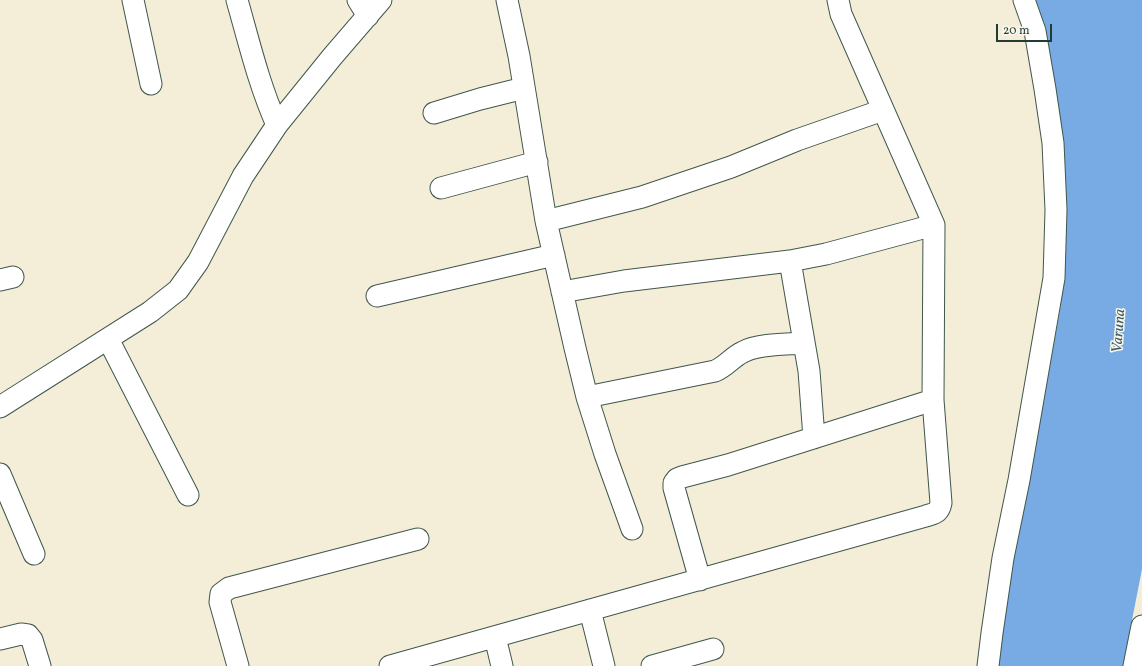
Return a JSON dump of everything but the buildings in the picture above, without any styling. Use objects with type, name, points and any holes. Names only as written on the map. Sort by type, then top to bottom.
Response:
[{"type":"street","points":[[133,0],[150,84]]},
{"type":"street","points":[[237,0],[260,83],[277,125]]},
{"type":"street","points":[[0,407],[150,312],[178,290],[198,262],[243,176],[277,125],[332,56],[363,8],[381,0]]},
{"type":"street","points":[[507,0],[519,56],[546,221],[562,292],[587,397],[605,454],[632,529]]},
{"type":"street","points":[[390,666],[700,580],[936,512],[940,509],[941,503],[933,400],[934,224],[841,14],[838,0]]},
{"type":"street","points":[[988,666],[1003,558],[1020,472],[1054,278],[1056,210],[1053,143],[1035,31],[1024,0]]},
{"type":"street","points":[[434,113],[524,88]]},
{"type":"street","points":[[546,221],[642,197],[731,167],[798,140],[884,110]]},
{"type":"street","points":[[441,188],[537,162]]},
{"type":"street","points":[[562,292],[624,281],[790,261],[826,254],[934,224]]},
{"type":"street","points":[[377,296],[554,255]]},
{"type":"street","points":[[790,261],[809,371],[814,438]]},
{"type":"street","points":[[108,339],[188,495]]},
{"type":"street","points":[[587,397],[715,371],[723,368],[744,351],[756,347],[804,343]]},
{"type":"street","points":[[700,580],[674,488],[674,482],[677,479],[682,476],[728,465],[933,400]]},
{"type":"street","points":[[0,474],[34,554]]},
{"type":"street","points":[[236,665],[220,602],[221,594],[229,588],[418,540]]},
{"type":"street","points":[[590,610],[604,666]]},
{"type":"street","points":[[1134,666],[1142,626]]},
{"type":"street","points":[[0,639],[21,634],[28,635],[32,640],[40,666]]},
{"type":"street","points":[[495,637],[502,666]]},
{"type":"street","points":[[652,666],[713,649]]},
{"type":"water","name":"Varuna","points":[[1035,0],[1142,0],[1142,569],[1123,666],[996,666],[1011,565],[1038,432],[1061,304],[1064,185]]}]
